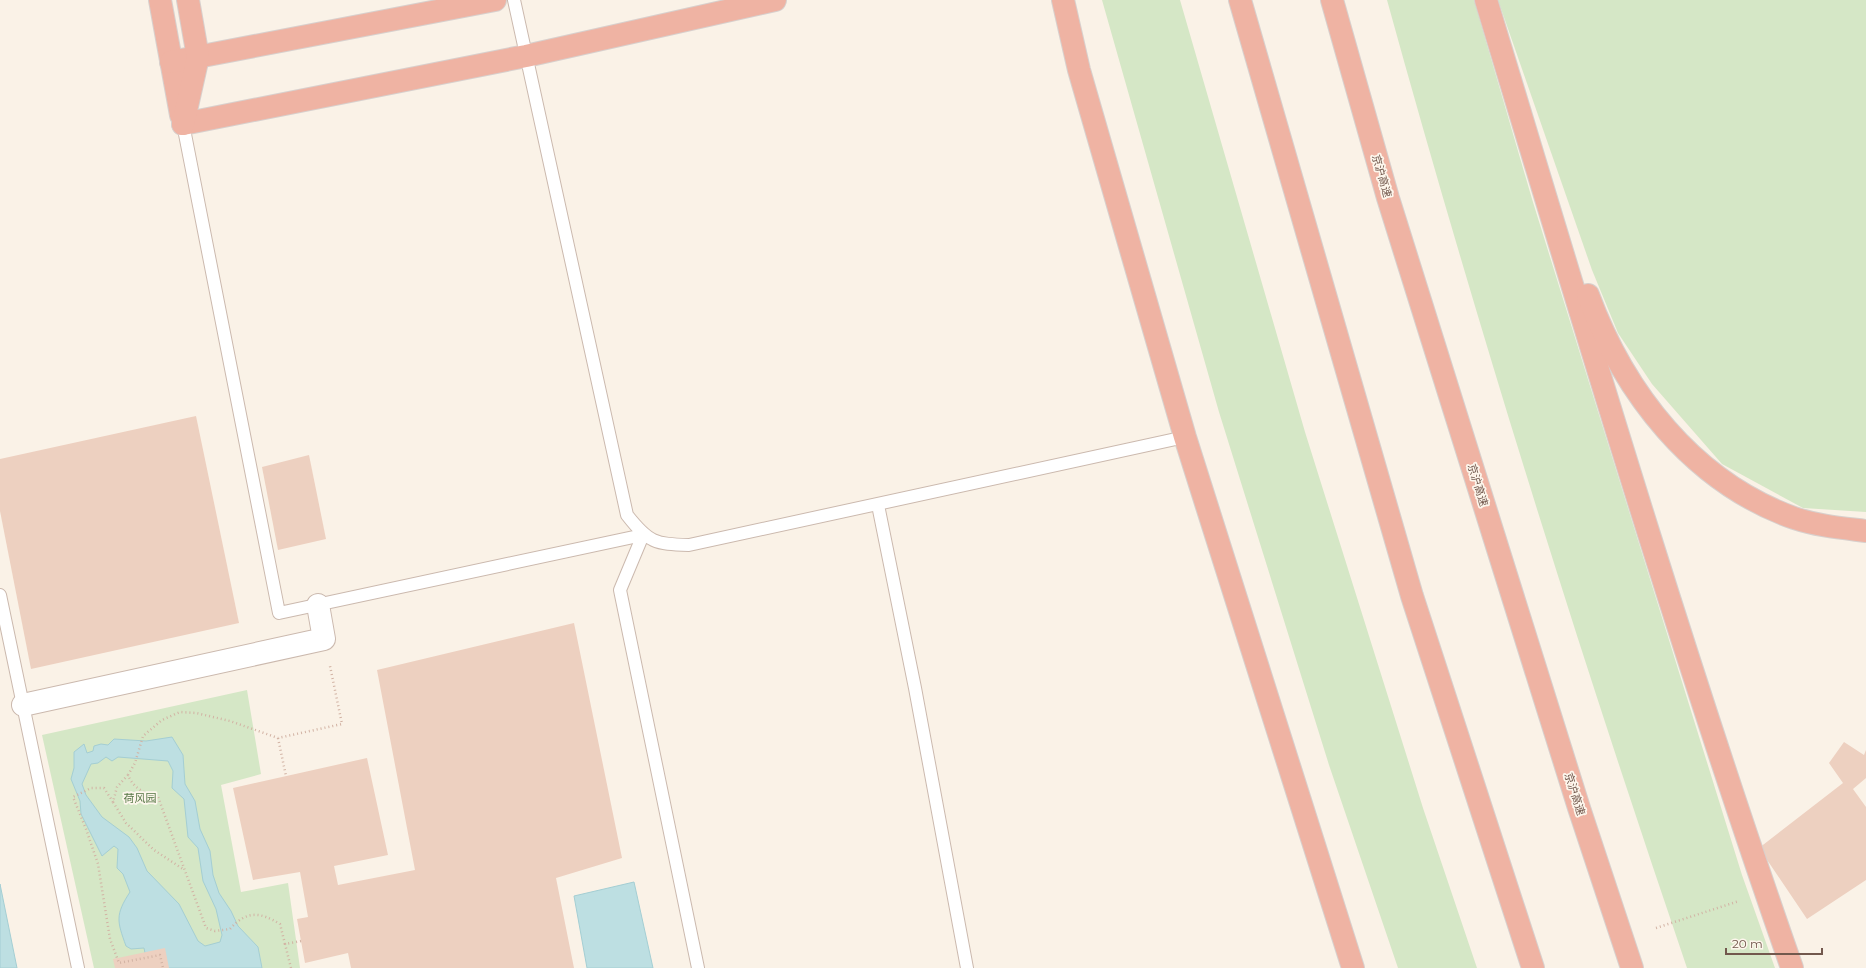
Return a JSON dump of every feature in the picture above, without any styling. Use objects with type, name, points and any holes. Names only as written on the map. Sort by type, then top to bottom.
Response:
[{"type":"highway","points":[[160,0],[183,124]]},
{"type":"highway","points":[[183,124],[198,57],[188,0]]},
{"type":"highway","points":[[171,62],[495,0]]},
{"type":"highway","points":[[183,124],[526,56],[775,0]]},
{"type":"highway","points":[[1063,0],[1079,70],[1185,437],[1353,968]]},
{"type":"highway","points":[[1240,0],[1412,596],[1534,968]]},
{"type":"highway","name":"京沪高速","points":[[1332,0],[1388,198],[1579,808],[1632,968]]},
{"type":"highway","points":[[1486,0],[1596,366],[1684,646],[1765,892],[1792,968]]},
{"type":"highway","points":[[1518,107],[1594,311],[1635,390],[1666,430],[1695,460],[1730,487],[1762,504],[1795,518],[1828,526],[1866,531]]},
{"type":"street","points":[[23,705],[324,639],[318,605]]},
{"type":"lane","points":[[514,0],[627,516],[643,535],[663,544],[689,545],[1185,437]]},
{"type":"lane","points":[[183,124],[279,613],[643,535]]},
{"type":"lane","points":[[878,505],[916,688],[967,968]]},
{"type":"lane","points":[[643,535],[620,590],[698,968]]},
{"type":"lane","points":[[0,595],[78,968]]},
{"type":"path","points":[[113,802],[117,787],[128,776],[135,763],[143,736],[162,720],[180,712],[196,713],[230,721],[278,738],[342,724],[324,639]]},
{"type":"path","points":[[278,738],[286,776]]},
{"type":"path","points":[[128,776],[132,784],[143,792],[158,797],[206,928],[215,931],[230,929],[239,919],[259,914],[280,924],[291,968]]},
{"type":"path","points":[[163,968],[160,955],[119,963],[110,939],[98,864],[73,797],[91,788],[104,788],[126,823],[154,850],[184,869]]},
{"type":"path","points":[[1656,928],[1765,892]]},
{"type":"path","points":[[285,944],[301,942]]},
{"type":"green space","points":[[1102,0],[1180,0],[1305,432],[1423,808],[1477,968],[1398,968],[1329,765],[1219,412]]},
{"type":"green space","points":[[1387,0],[1474,0],[1532,199],[1742,875],[1775,968],[1687,968],[1607,728],[1530,486],[1421,122]]},
{"type":"green space","points":[[1498,0],[1866,0],[1866,512],[1803,508],[1722,464],[1652,384],[1618,333],[1592,270]]},
{"type":"green space","name":"荷风园","points":[[247,690],[261,774],[221,785],[241,892],[288,883],[300,968],[94,968],[42,735]]},
{"type":"water","points":[[172,737],[183,755],[185,784],[195,801],[200,829],[210,851],[213,875],[219,893],[231,911],[238,926],[258,947],[262,968],[148,968],[144,948],[131,949],[126,946],[119,924],[119,918],[122,907],[130,892],[123,874],[117,868],[118,849],[114,846],[102,856],[81,814],[80,801],[71,779],[74,768],[74,752],[84,744],[87,753],[93,751],[94,746],[101,744],[108,745],[114,739],[146,741]],"holes":[[[106,757],[112,761],[118,757],[168,761],[173,771],[172,788],[184,799],[188,837],[198,848],[203,881],[216,909],[222,935],[220,942],[205,946],[198,941],[179,904],[147,871],[137,848],[129,837],[102,817],[86,795],[82,784],[91,764],[98,763]]]},
{"type":"water","points":[[634,882],[653,968],[587,968],[574,896]]},
{"type":"water","points":[[0,884],[17,968],[0,968]]},
{"type":"building","points":[[196,416],[239,623],[31,669],[0,511],[0,459]]},
{"type":"building","points":[[309,455],[326,539],[278,550],[262,467]]},
{"type":"building","points":[[574,623],[622,858],[556,878],[574,968],[351,968],[348,953],[305,963],[297,919],[308,917],[300,872],[253,880],[233,788],[367,758],[388,855],[334,866],[338,885],[415,870],[377,670]]},
{"type":"building","points":[[1844,742],[1864,755],[1866,750],[1866,778],[1853,789],[1866,807],[1866,880],[1807,919],[1759,848],[1843,783],[1829,763]]},
{"type":"building","points":[[165,948],[169,968],[115,968],[113,959]]}]
